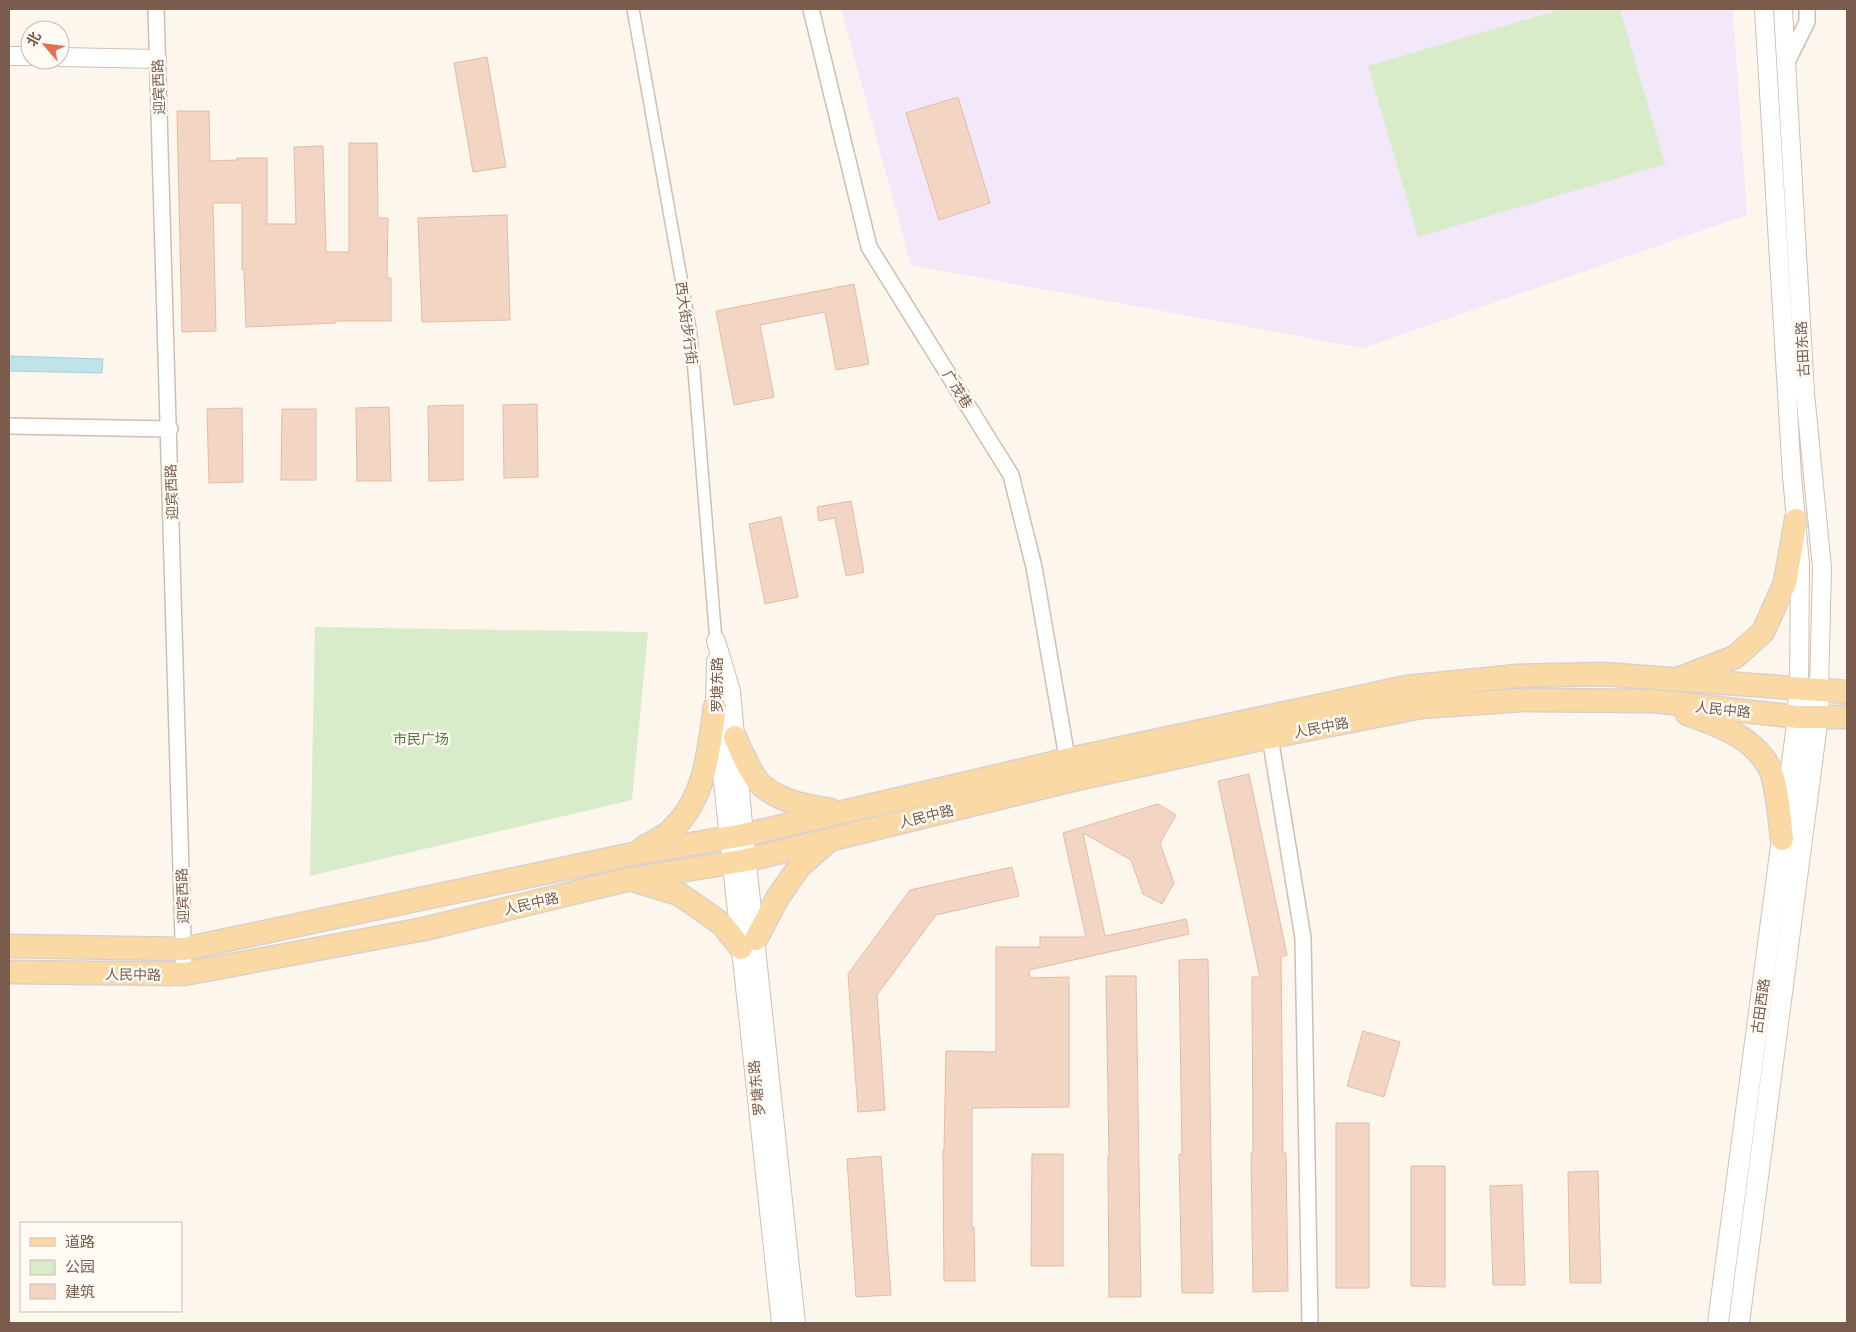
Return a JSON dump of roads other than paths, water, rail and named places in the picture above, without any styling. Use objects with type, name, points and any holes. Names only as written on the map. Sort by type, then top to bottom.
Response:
[{"type":"main road","points":[[1677,680],[1735,657],[1763,632],[1785,583],[1796,520]]},
{"type":"main road","name":"人民中路","points":[[9,946],[184,949],[633,854],[736,836],[842,812],[1069,770],[1267,728],[1407,687],[1518,676],[1604,674],[1847,692]]},
{"type":"main road","name":"古田西路","points":[[1739,1323],[1808,716],[1809,689]]},
{"type":"main road","name":"人民中路","points":[[1267,728],[1420,708],[1522,700],[1654,702],[1808,716],[1847,717]]},
{"type":"main road","points":[[1654,702],[1721,726],[1749,743],[1769,768],[1776,794],[1782,839]]},
{"type":"main road","points":[[633,854],[666,834],[692,806],[706,767],[715,707]]},
{"type":"main road","name":"古田西路","points":[[1718,1323],[1782,839],[1808,716]]},
{"type":"main road","points":[[735,738],[748,765],[763,788],[794,804],[842,812]]},
{"type":"main road","name":"人民中路","points":[[9,972],[184,974],[424,929],[630,879],[739,861],[828,840],[1069,770]]},
{"type":"main road","points":[[630,879],[679,894],[748,943],[799,867],[828,840]]},
{"type":"street","name":"迎宾西路","points":[[156,9],[170,428],[184,974]]},
{"type":"street","name":"西大街步行街","points":[[633,9],[691,334],[716,641]]},
{"type":"street","name":"广茂巷","points":[[811,9],[870,247],[1011,475],[1034,567],[1069,770]]},
{"type":"street","name":"古田东路","points":[[1764,9],[1792,476],[1809,689]]},
{"type":"street","name":"古田东路","points":[[1784,9],[1805,393],[1822,568],[1809,689]]},
{"type":"street","points":[[1786,64],[1807,15]]},
{"type":"street","points":[[70,57],[157,59]]},
{"type":"street","points":[[9,426],[170,428]]},
{"type":"street","name":"罗塘东路","points":[[716,641],[715,707],[736,836],[796,1323]]},
{"type":"street","name":"罗塘东路","points":[[716,641],[731,691],[735,738],[736,836]]},
{"type":"street","points":[[1267,728],[1303,938],[1310,1323]]},
{"type":"street","name":"罗塘东路","points":[[748,943],[781,1323]]},
{"type":"water","points":[[9,356],[103,359],[102,373],[9,371]]},
{"type":"park label","name":"市民广场","points":[[421,738]]}]
